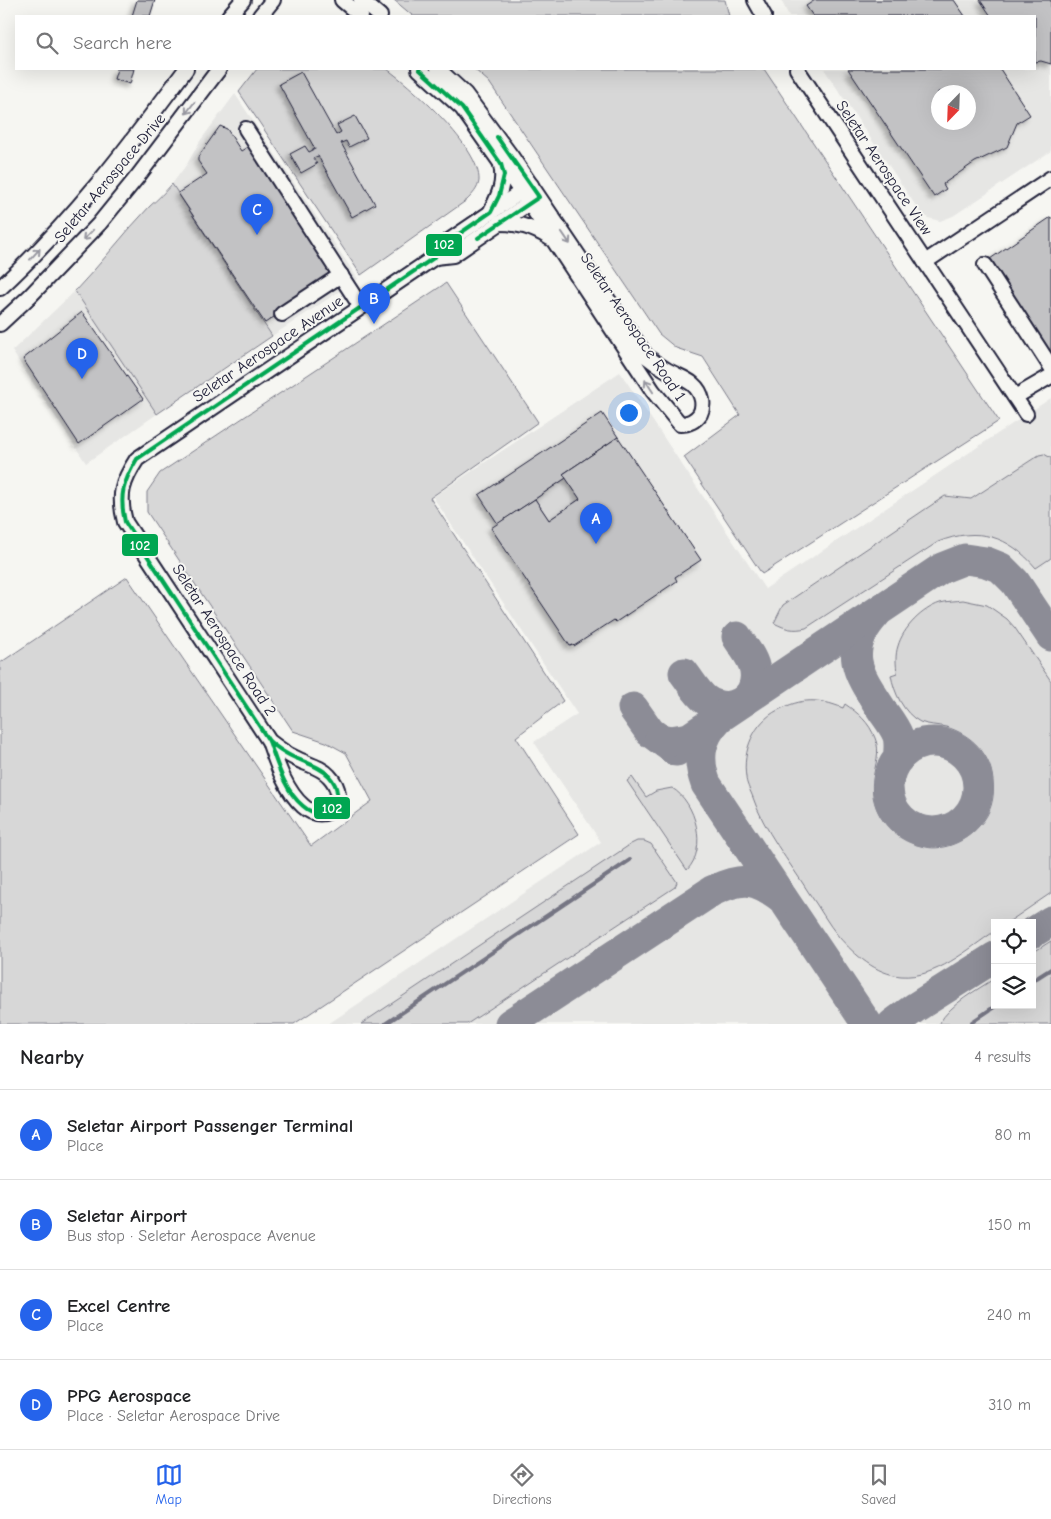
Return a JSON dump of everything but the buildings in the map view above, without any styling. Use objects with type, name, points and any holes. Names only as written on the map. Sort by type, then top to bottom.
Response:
[{"type":"street","points":[[230,15],[243,0]]},
{"type":"street","points":[[755,0],[763,15]]},
{"type":"street","points":[[261,15],[273,1]]},
{"type":"street","points":[[347,1],[360,15]]},
{"type":"street","points":[[347,1],[378,15]]},
{"type":"street","name":"Seletar Aerospace Drive","points":[[0,288],[27,263],[106,176],[185,70]]},
{"type":"street","name":"Seletar Aerospace Drive","points":[[0,324],[30,296],[99,224],[218,70]]},
{"type":"street","name":"Seletar Aerospace Road 1","points":[[420,70],[462,108],[501,164],[530,194],[552,239],[608,312],[646,356],[666,370],[682,377],[697,387],[703,406],[701,413],[695,420],[686,424],[680,424],[653,391],[608,312],[465,94],[439,70]]},
{"type":"street","name":"Seletar Aerospace View","points":[[798,70],[1026,414]]},
{"type":"street","points":[[246,129],[361,307]]},
{"type":"street","points":[[501,164],[504,175],[495,218],[527,226],[552,239]]},
{"type":"street","name":"Seletar Aerospace View","points":[[925,262],[1051,178]]},
{"type":"street","name":"Seletar Aerospace Avenue","points":[[126,477],[137,459],[436,257],[453,255],[495,218],[530,194]]},
{"type":"street","points":[[985,265],[1051,367]]},
{"type":"street","points":[[282,314],[341,275]]},
{"type":"street","points":[[1015,397],[1051,376]]},
{"type":"street","name":"Seletar Aerospace Road 2","points":[[126,477],[121,494],[125,522],[270,741],[279,770],[288,787],[303,806],[314,813],[325,813],[333,809],[338,798],[338,788],[328,775],[285,753],[270,741]]},
{"type":"shaded area","points":[[394,0],[725,0],[729,15],[412,15]]},
{"type":"shaded area","points":[[781,0],[1051,0],[1051,151],[953,216],[940,221],[928,218],[920,212],[825,70],[1036,70],[1036,15],[788,15]]},
{"type":"shaded area","points":[[256,70],[388,70],[428,104],[457,136],[477,167],[478,184],[473,194],[467,200],[361,275],[239,92]]},
{"type":"shaded area","points":[[475,70],[765,70],[999,421],[762,574],[684,457],[740,415],[703,357],[676,348],[659,334],[489,82]]},
{"type":"shaded area","points":[[235,94],[358,279],[272,336],[172,184],[187,164],[200,141]]},
{"type":"shaded area","points":[[172,184],[272,336],[157,414],[75,291],[140,216]]},
{"type":"shaded area","points":[[446,283],[538,422],[430,498],[563,701],[516,737],[579,834],[294,1024],[0,1024],[0,663],[127,577],[311,846],[372,801],[346,753],[326,742],[293,731],[147,512],[147,492],[160,473]]},
{"type":"shaded area","points":[[75,291],[157,414],[86,463],[12,351]]},
{"type":"shaded area","points":[[620,372],[765,589],[1051,398],[1051,1024],[328,1024],[601,842],[534,742],[577,714],[433,497]]},
{"type":"shaded area","points":[[1044,454],[1051,458],[1051,558],[1036,568],[1026,557],[1004,541],[979,535],[953,537],[938,542],[806,628],[790,629],[774,623],[783,605],[945,496],[971,499],[1039,455]]},
{"type":"shaded area","points":[[566,478],[580,499],[549,520],[535,499]]},
{"type":"shaded area","points":[[963,600],[987,605],[1007,619],[1051,681],[1051,893],[1013,919],[991,919],[991,934],[939,968],[914,976],[901,976],[883,972],[867,963],[839,937],[827,921],[763,821],[747,782],[746,757],[756,730],[762,722],[778,710],[803,701],[826,702],[843,708],[845,704],[863,718],[870,727],[877,743],[878,753],[872,791],[879,813],[893,832],[913,844],[933,848],[955,844],[968,836],[987,816],[993,799],[991,771],[988,762],[978,746],[964,735],[946,727],[920,722],[914,718],[900,702],[891,675],[897,673],[896,653],[901,639],[909,626],[920,614],[933,606],[949,601]]},
{"type":"shaded area","points":[[632,777],[646,797],[656,791],[672,788],[687,804],[693,815],[698,839],[697,850],[687,870],[627,781]]},
{"type":"shaded area","points":[[637,841],[651,844],[677,882],[675,887],[467,1024],[361,1024],[631,844]]},
{"type":"shaded area","points":[[1051,941],[1051,1024],[939,1024],[957,1004],[991,981],[991,1009],[1036,1009],[1036,950]]},
{"type":"waterway","points":[[385,1024],[630,860]]},
{"type":"waterway","points":[[1036,978],[1051,969]]},
{"type":"waterway","points":[[972,1022],[991,1009]]},
{"type":"taxiway","points":[[660,739],[671,741],[689,738],[942,568],[965,559],[986,562],[1001,568],[1015,582],[1051,636]]},
{"type":"taxiway","points":[[875,615],[864,629],[858,642],[856,654],[858,665],[868,688],[897,733],[899,739],[898,759]]},
{"type":"taxiway","points":[[684,673],[697,691],[706,700],[715,705],[733,706],[741,702],[752,690],[755,681],[755,671],[751,658],[737,637]]},
{"type":"taxiway","points":[[633,708],[650,732],[676,751]]},
{"type":"taxiway","points":[[717,720],[706,735],[701,750],[701,767],[706,784],[867,1024]]},
{"type":"taxiway","points":[[933,742],[942,743],[958,750],[970,762],[977,778],[978,787],[977,796],[970,812],[958,824],[942,831],[933,832],[924,831],[908,824],[896,812],[889,796],[888,787],[889,778],[896,762],[908,750],[924,743],[933,742]]},
{"type":"taxiway","points":[[510,1024],[712,891],[732,883],[748,881],[764,886],[782,898]]},
{"type":"taxiway","points":[[1036,930],[1051,921]]},
{"type":"taxiway","points":[[893,1024],[916,1007],[991,960]]},
{"type":"transit line","name":"102","points":[[269,741],[125,522],[122,504],[125,482],[137,459],[435,257],[443,245],[491,212],[499,196],[504,175],[501,164],[462,108],[420,70]]},
{"type":"transit line","name":"102","points":[[478,238],[539,197],[497,137]]},
{"type":"transit line","name":"102","points":[[269,741],[285,753],[316,767],[329,776],[335,785],[337,793],[333,808],[327,812],[312,812],[296,800],[282,776],[269,741]]},
{"type":"place","name":"Excel Centre","points":[[257,235]]},
{"type":"place","name":"Seletar Airport","points":[[374,324]]},
{"type":"place","name":"PPG Aerospace","points":[[82,379]]},
{"type":"place","name":"Seletar Airport Passenger Terminal","points":[[596,544]]}]
